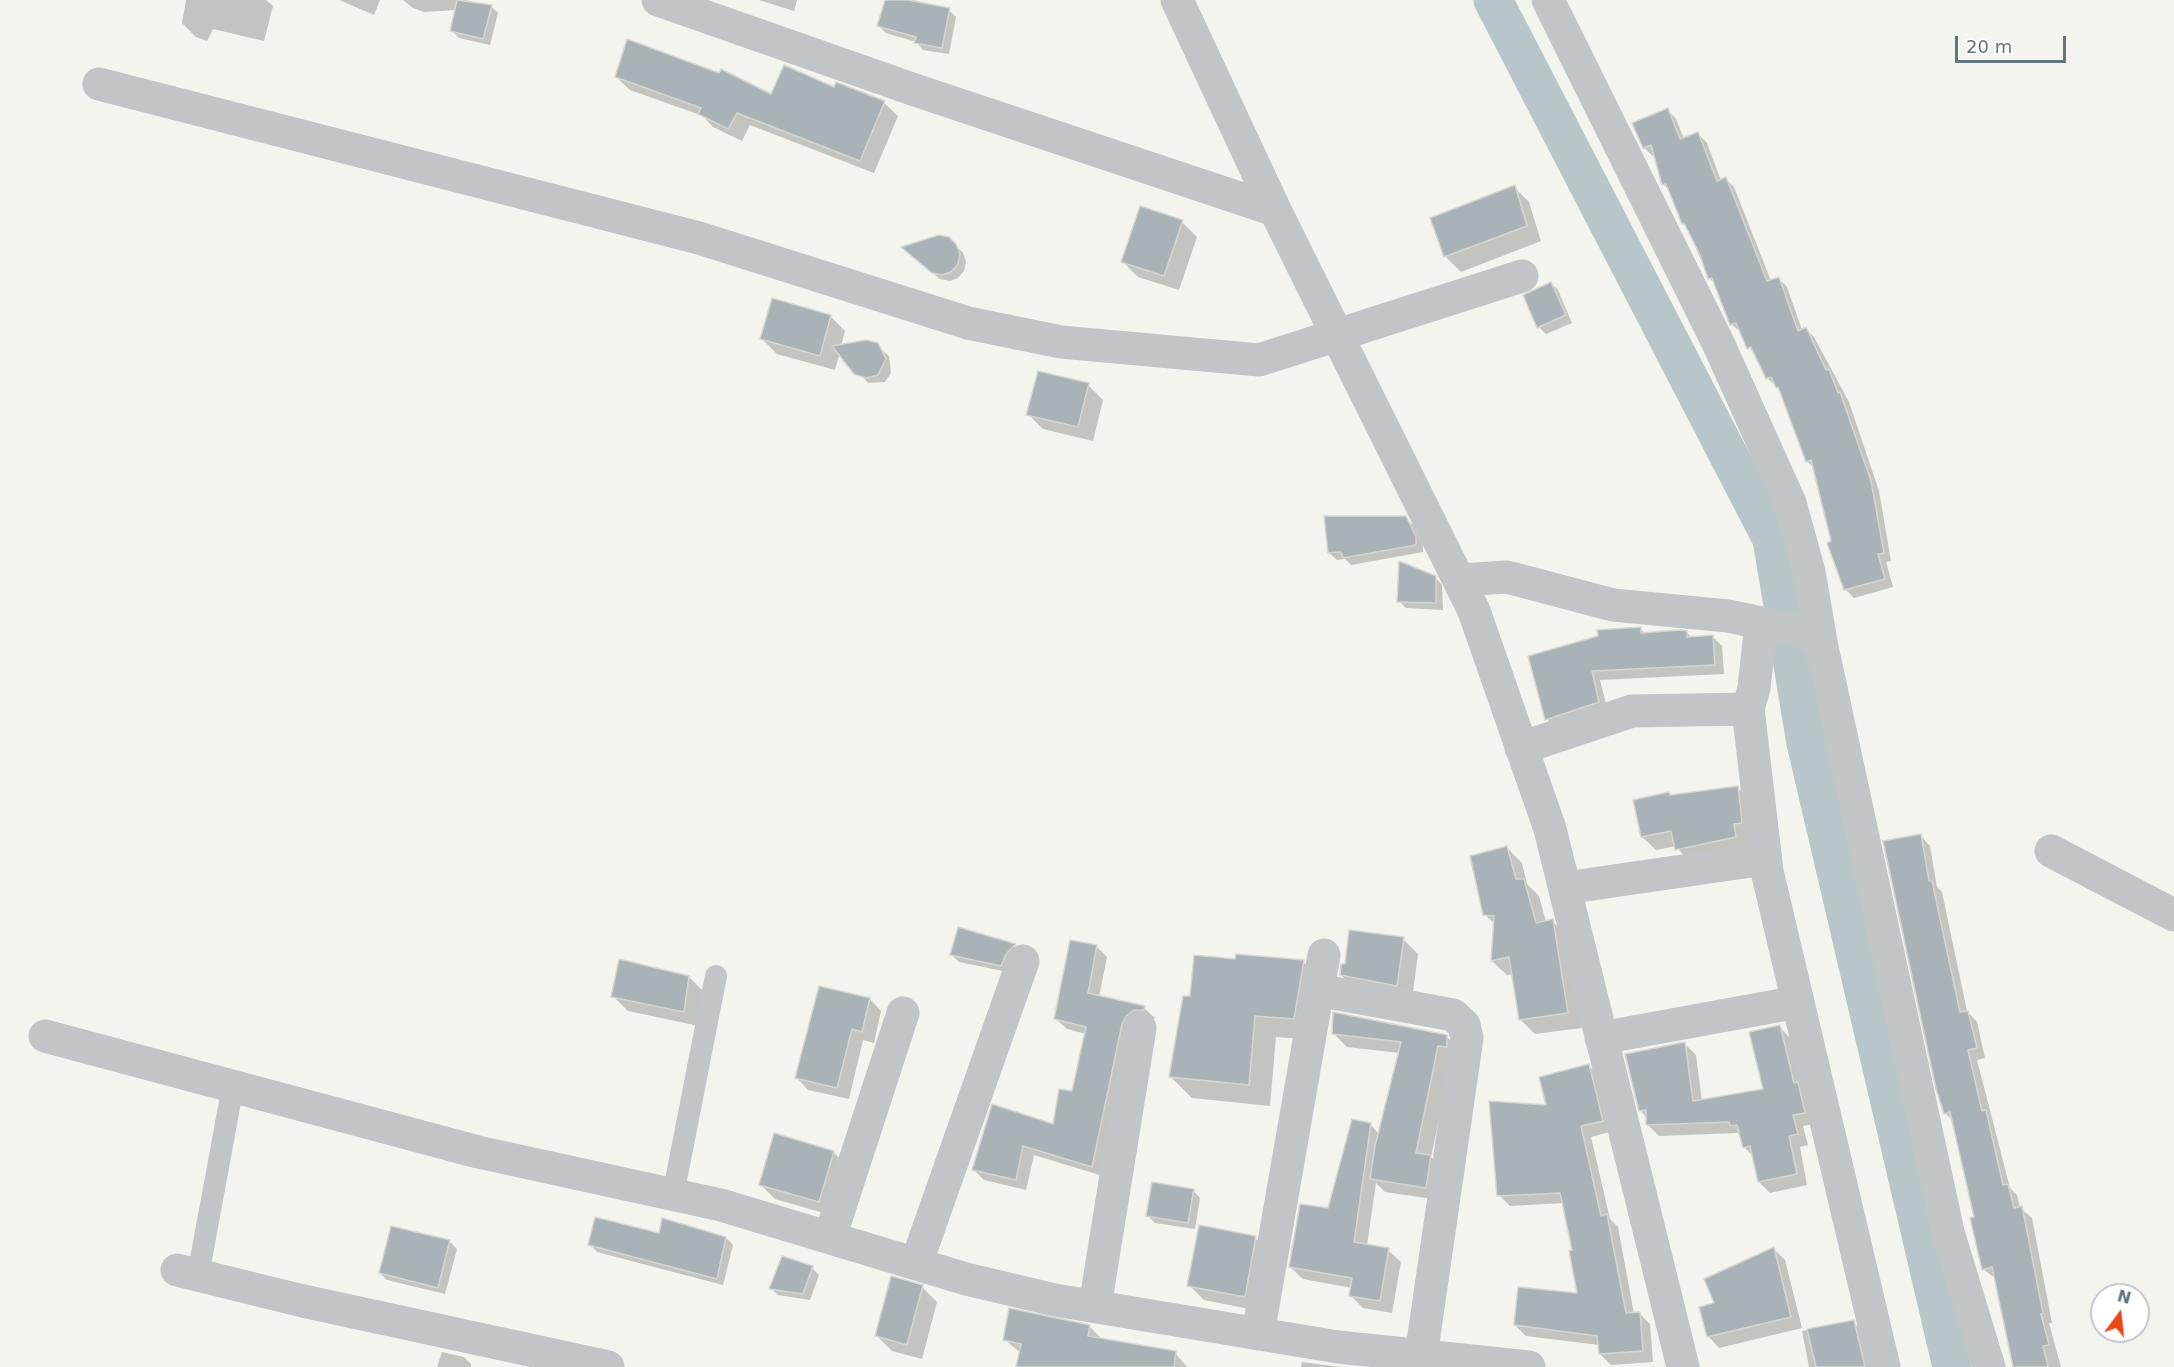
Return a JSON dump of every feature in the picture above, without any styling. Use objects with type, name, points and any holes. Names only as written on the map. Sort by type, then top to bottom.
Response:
[{"type":"street","points":[[657,0],[915,90],[1275,210]]},
{"type":"street","points":[[1177,0],[1275,210],[1460,580],[1550,830],[1683,1367]]},
{"type":"street","points":[[1548,0],[1719,345],[1790,503],[1809,572],[1816,644],[1948,1232],[1989,1367]]},
{"type":"street","points":[[99,84],[699,238],[979,325],[1061,342],[1258,360],[1337,337],[1522,276]]},
{"type":"street","points":[[1460,580],[1507,577],[1613,605],[1697,612],[1769,624],[1816,644]]},
{"type":"street","points":[[1769,624],[1748,709],[1766,859],[1884,1367]]},
{"type":"street","points":[[1521,748],[1632,711],[1748,709]]},
{"type":"street","points":[[2051,851],[2174,915]]},
{"type":"street","points":[[1565,888],[1766,859]]},
{"type":"street","points":[[1258,1334],[1324,955]]},
{"type":"street","points":[[916,1264],[1023,961]]},
{"type":"street","points":[[1317,990],[1452,1015],[1464,1025],[1467,1038],[1421,1356]]},
{"type":"street","points":[[1601,1038],[1798,1002]]},
{"type":"street","points":[[830,1237],[903,1013]]},
{"type":"street","points":[[1095,1306],[1140,1028]]},
{"type":"street","points":[[45,1036],[478,1152],[721,1205],[966,1280],[1095,1306],[1338,1347],[1529,1367]]},
{"type":"street","points":[[187,1273],[608,1367]]},
{"type":"lane","points":[[673,1194],[716,976]]},
{"type":"lane","points":[[187,1273],[233,1086]]},
{"type":"building","points":[[457,0],[492,5],[483,39],[450,31]]},
{"type":"building","points":[[885,0],[908,0],[950,8],[942,48],[914,43],[916,37],[877,26]]},
{"type":"building","points":[[627,39],[719,73],[721,69],[771,94],[784,65],[834,87],[836,82],[885,101],[860,161],[737,113],[728,129],[698,114],[701,108],[615,77]]},
{"type":"building","points":[[1668,108],[1680,139],[1698,132],[1717,181],[1726,177],[1767,281],[1779,277],[1798,331],[1806,327],[1826,370],[1829,369],[1838,393],[1840,392],[1871,481],[1884,553],[1878,554],[1885,579],[1844,590],[1827,543],[1831,541],[1811,460],[1806,462],[1778,387],[1776,388],[1771,377],[1766,379],[1751,347],[1747,349],[1736,323],[1730,325],[1712,278],[1708,279],[1700,255],[1684,223],[1682,224],[1666,184],[1662,185],[1651,145],[1643,148],[1632,123]]},
{"type":"building","points":[[1515,185],[1527,226],[1444,257],[1430,218]]},
{"type":"building","points":[[1140,206],[1183,220],[1164,276],[1121,262]]},
{"type":"building","points":[[939,235],[949,237],[956,244],[960,254],[958,264],[951,272],[942,275],[932,273],[901,247]]},
{"type":"building","points":[[1551,282],[1566,315],[1537,328],[1523,295]]},
{"type":"building","points":[[772,298],[831,315],[820,356],[760,339]]},
{"type":"building","points":[[866,340],[878,343],[886,359],[878,375],[866,378],[854,374],[832,346]]},
{"type":"building","points":[[1038,371],[1089,383],[1078,427],[1026,415]]},
{"type":"building","points":[[1324,516],[1406,516],[1416,537],[1416,545],[1343,558],[1341,552],[1328,553]]},
{"type":"building","points":[[1399,561],[1436,576],[1436,603],[1397,602]]},
{"type":"building","points":[[1641,627],[1641,633],[1680,630],[1687,631],[1687,637],[1713,635],[1715,665],[1592,671],[1599,702],[1545,720],[1528,656],[1598,636],[1597,630]]},
{"type":"building","points":[[1738,786],[1742,823],[1734,824],[1736,837],[1675,850],[1671,831],[1641,837],[1633,800],[1669,792],[1670,795]]},
{"type":"building","points":[[1921,834],[1929,881],[1932,881],[1960,1012],[1968,1011],[1977,1048],[1968,1050],[1982,1111],[1986,1110],[2003,1185],[2008,1184],[2014,1208],[2022,1206],[2043,1313],[2041,1314],[2049,1345],[2043,1346],[2048,1367],[2013,1367],[1992,1267],[1982,1270],[1970,1218],[1974,1217],[1950,1112],[1944,1114],[1936,1089],[1883,841]]},
{"type":"building","points":[[1507,846],[1516,879],[1524,879],[1536,923],[1553,919],[1568,1013],[1519,1020],[1509,957],[1491,961],[1494,916],[1483,915],[1470,856]]},
{"type":"building","points":[[958,927],[1016,944],[1006,954],[1001,966],[950,955]]},
{"type":"building","points":[[1349,930],[1404,937],[1397,986],[1340,975],[1341,964],[1345,964]]},
{"type":"building","points":[[1070,940],[1097,945],[1088,993],[1145,1006],[1144,1010],[1134,1010],[1126,1016],[1122,1024],[1092,1167],[1023,1146],[1016,1180],[972,1170],[992,1104],[1053,1124],[1059,1089],[1072,1091],[1086,1027],[1054,1019]]},
{"type":"building","points":[[1236,954],[1304,960],[1294,1019],[1255,1016],[1249,1085],[1169,1077],[1183,996],[1190,996],[1194,955],[1235,959]]},
{"type":"building","points":[[619,959],[689,976],[684,1012],[611,997]]},
{"type":"building","points":[[819,986],[870,998],[862,1032],[852,1029],[837,1088],[795,1078]]},
{"type":"building","points":[[1333,1012],[1447,1035],[1447,1047],[1438,1046],[1416,1153],[1431,1155],[1426,1188],[1370,1179],[1375,1146],[1401,1042],[1332,1034]]},
{"type":"building","points":[[1780,1025],[1794,1083],[1798,1082],[1805,1113],[1793,1115],[1798,1134],[1789,1136],[1797,1174],[1758,1182],[1750,1146],[1743,1148],[1737,1125],[1730,1126],[1729,1122],[1646,1125],[1646,1110],[1639,1111],[1625,1054],[1685,1042],[1693,1101],[1763,1089],[1749,1032]]},
{"type":"building","points":[[1589,1064],[1603,1121],[1581,1126],[1601,1216],[1607,1214],[1626,1313],[1640,1312],[1643,1351],[1599,1354],[1597,1336],[1514,1325],[1518,1287],[1577,1293],[1569,1251],[1572,1250],[1560,1193],[1497,1196],[1489,1101],[1546,1105],[1539,1077]]},
{"type":"building","points":[[1352,1119],[1371,1123],[1354,1242],[1389,1248],[1380,1301],[1349,1296],[1352,1278],[1289,1267],[1300,1204],[1328,1208]]},
{"type":"building","points":[[774,1133],[834,1151],[819,1202],[759,1185]]},
{"type":"building","points":[[1152,1182],[1194,1189],[1188,1223],[1146,1216]]},
{"type":"building","points":[[595,1217],[659,1233],[662,1218],[726,1237],[717,1279],[588,1245]]},
{"type":"building","points":[[1199,1225],[1256,1236],[1245,1297],[1187,1286]]},
{"type":"building","points":[[391,1226],[450,1240],[438,1288],[379,1273]]},
{"type":"building","points":[[1774,1247],[1791,1317],[1707,1337],[1699,1307],[1714,1303],[1704,1279]]},
{"type":"building","points":[[782,1256],[813,1266],[803,1294],[769,1289]]},
{"type":"building","points":[[891,1276],[923,1285],[907,1345],[875,1336]]},
{"type":"building","points":[[1009,1308],[1090,1325],[1088,1336],[1176,1351],[1174,1367],[1016,1367],[1021,1344],[1003,1340]]},
{"type":"building","points":[[1854,1320],[1865,1367],[1816,1367],[1807,1329]]},
{"type":"waterway","points":[[1493,0],[1772,539],[1806,743],[1952,1367]]}]
